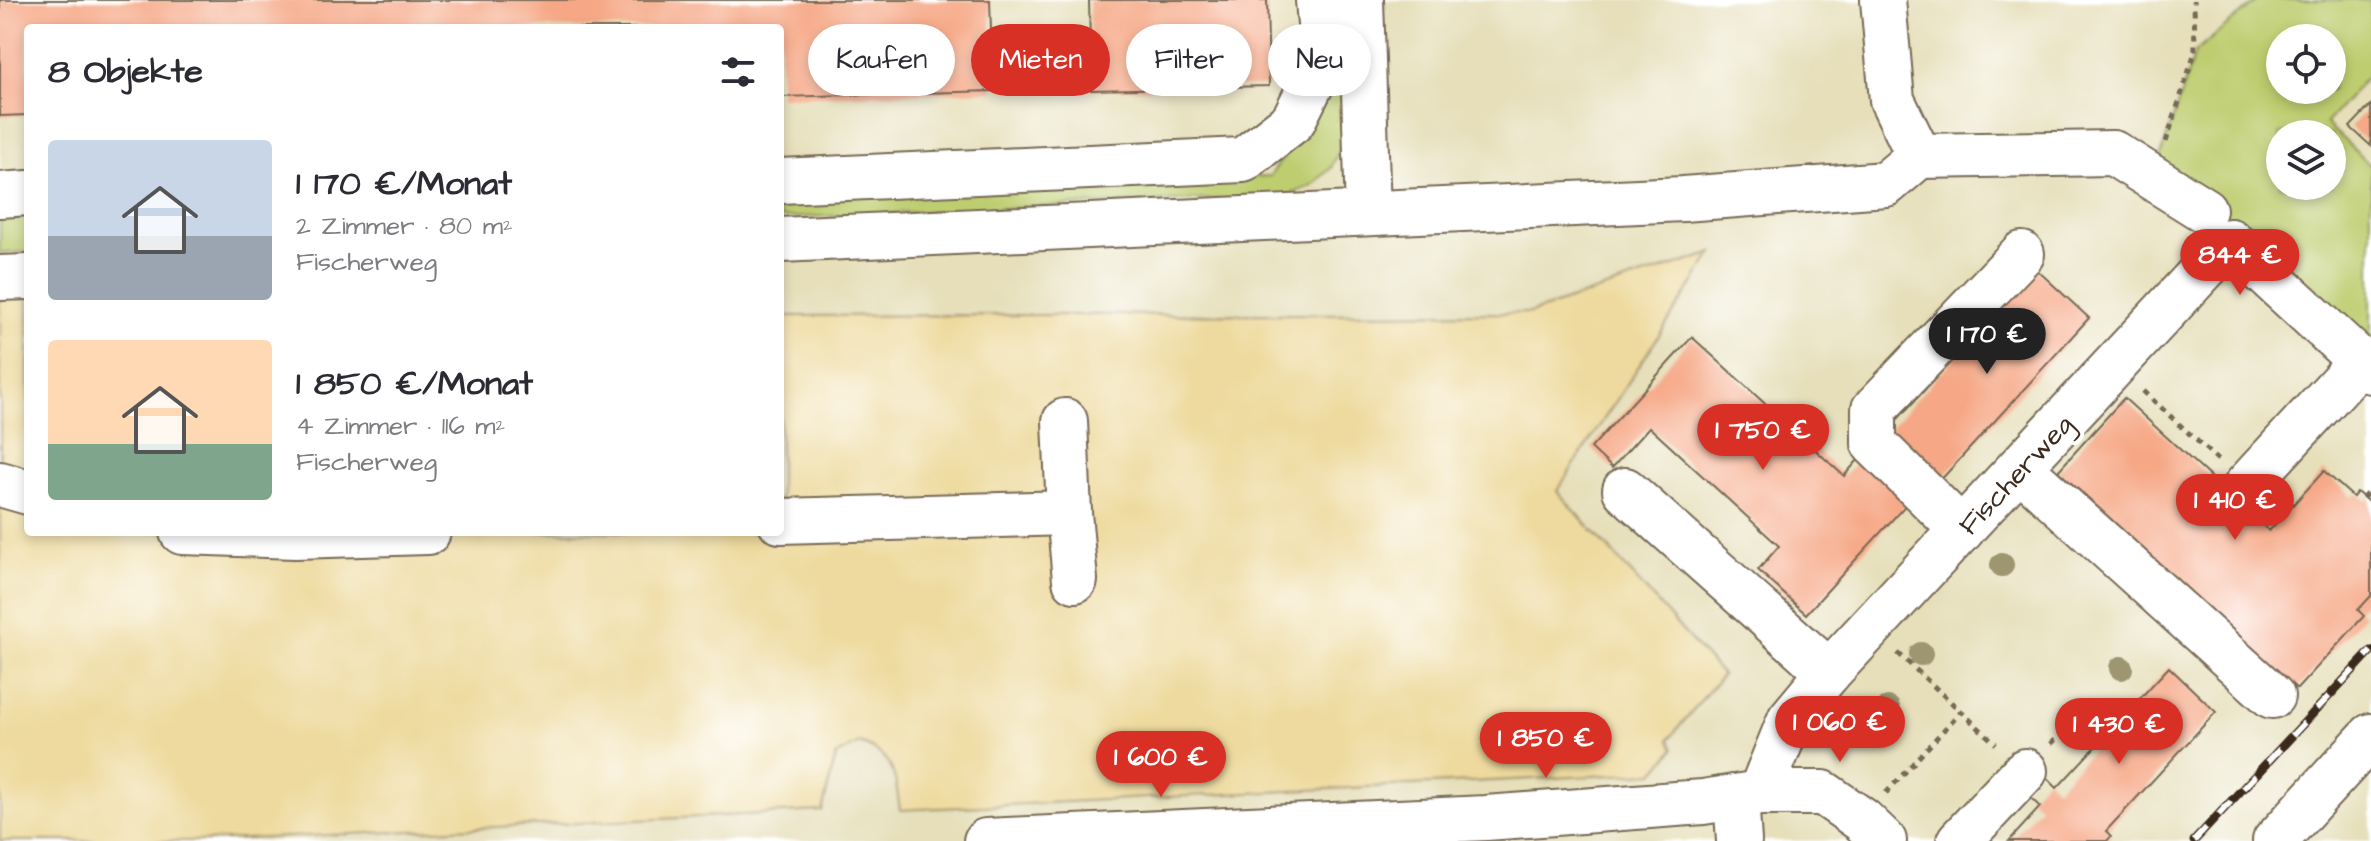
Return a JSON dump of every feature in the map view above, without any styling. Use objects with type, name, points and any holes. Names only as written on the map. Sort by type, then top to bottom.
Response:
[{"type":"street","points":[[784,181],[1243,160],[1293,121],[1323,61],[1318,0]]},
{"type":"street","points":[[1361,0],[1368,213]]},
{"type":"street","points":[[1883,0],[1892,100],[1919,156]]},
{"type":"street","points":[[784,240],[1683,199],[1886,184],[1919,156],[2113,153],[2204,210]]},
{"type":"street","points":[[0,195],[24,193]]},
{"type":"street","name":"Fischerweg","points":[[1748,795],[1790,719],[1829,672],[2230,241],[2366,366]]},
{"type":"street","points":[[1962,530],[1874,444],[1874,409],[2022,254]]},
{"type":"street","points":[[0,278],[24,277]]},
{"type":"street","points":[[2246,486],[2366,366]]},
{"type":"street","points":[[1065,421],[1075,580]]},
{"type":"street","points":[[2020,468],[2272,696]]},
{"type":"street","points":[[0,484],[24,491]]},
{"type":"street","points":[[1625,490],[1829,672]]},
{"type":"street","points":[[784,521],[1069,513]]},
{"type":"street","points":[[2275,841],[2371,736]]},
{"type":"street","points":[[1959,841],[2025,771]]},
{"type":"street","points":[[986,841],[1339,833],[1486,818],[1703,802],[1748,795],[1823,793],[1873,831]]},
{"type":"street","points":[[1739,841],[1748,795]]},
{"type":"path","points":[[2165,145],[2195,52],[2194,0]]},
{"type":"path","points":[[2116,366],[2246,486]]},
{"type":"path","points":[[2363,498],[2371,489]]},
{"type":"path","points":[[1871,627],[2025,771]]},
{"type":"path","points":[[1873,831],[1961,711]]},
{"type":"green space","points":[[2258,0],[2371,0],[2371,72],[2346,100],[2346,24],[2266,24],[2266,104],[2343,104],[2329,120],[2266,120],[2266,200],[2346,200],[2346,142],[2371,166],[2371,371],[2160,158],[2195,52]]},
{"type":"green space","points":[[1326,96],[1342,96],[1344,139],[1331,168],[1311,186],[1286,196],[784,218],[784,196],[1270,176]]},
{"type":"green space","points":[[24,215],[24,252],[0,253],[0,216]]},
{"type":"sand","points":[[1713,253],[1557,491],[1722,675],[1669,739],[1674,749],[1654,773],[900,810],[891,768],[880,753],[859,743],[836,756],[822,811],[207,841],[0,841],[0,292],[24,289],[24,536],[784,536],[784,316],[1530,313]]},
{"type":"building","points":[[0,0],[990,0],[991,24],[971,24],[971,92],[955,92],[955,24],[808,24],[808,96],[815,96],[784,97],[784,24],[24,24],[24,115],[0,116]]},
{"type":"building","points":[[1089,0],[1267,0],[1268,86],[1252,86],[1252,24],[1126,24],[1126,89],[1110,90],[1110,24],[1090,24]]},
{"type":"building","points":[[2371,105],[2371,146],[2350,127]]},
{"type":"building","points":[[2036,269],[2089,318],[1938,483],[1884,434]]},
{"type":"building","points":[[1692,337],[1844,476],[1865,452],[1913,497],[1806,614],[1758,570],[1779,546],[1649,427],[1612,468],[1591,448]]},
{"type":"building","points":[[2124,398],[2269,531],[2324,471],[2353,497],[2357,492],[2367,501],[2371,496],[2371,596],[2358,610],[2364,616],[2297,689],[2058,471]]},
{"type":"building","points":[[2169,667],[2216,712],[2106,831],[2111,836],[2107,841],[2009,841],[2040,807],[2030,797],[2047,778],[2057,788]]},
{"type":"railway","points":[[2194,841],[2371,651]]}]
